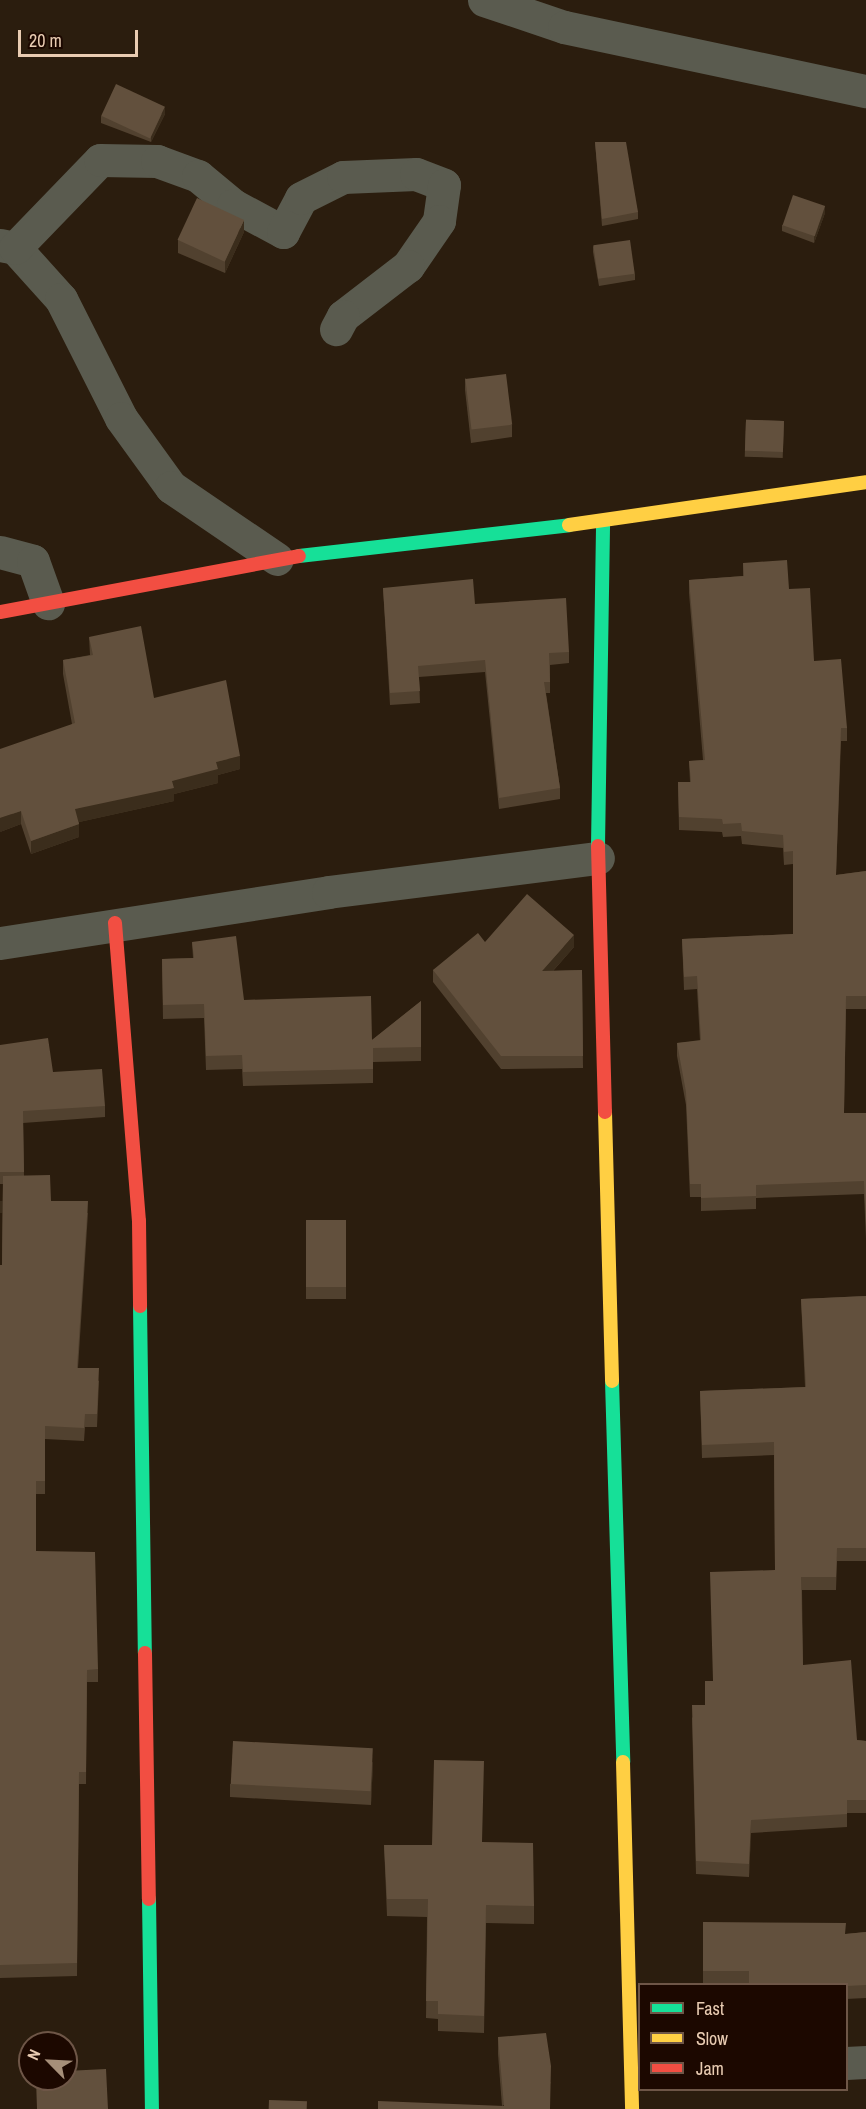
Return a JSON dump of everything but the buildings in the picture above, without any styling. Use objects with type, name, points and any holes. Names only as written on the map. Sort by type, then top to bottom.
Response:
[{"type":"street","points":[[484,0],[564,27],[866,91]]},
{"type":"street","points":[[278,560],[171,487],[149,461],[61,298],[8,246],[100,160],[157,161],[198,176],[233,205],[283,232],[301,198],[343,177],[416,174],[444,185],[439,220],[408,266],[343,316],[336,328]]},
{"type":"street","points":[[0,612],[278,560],[603,521],[866,482]]},
{"type":"street","points":[[603,521],[598,858],[635,2067],[632,2109]]},
{"type":"street","points":[[0,552],[33,561],[48,603]]},
{"type":"street","points":[[0,943],[115,923],[598,858]]},
{"type":"street","points":[[115,923],[139,1221],[152,2109]]},
{"type":"street","points":[[848,2063],[866,2062]]},
{"type":"traffic: fast","points":[[598,846],[603,521]]},
{"type":"traffic: fast","points":[[299,556],[569,525]]},
{"type":"traffic: fast","points":[[140,1306],[145,1653]]},
{"type":"traffic: fast","points":[[612,1381],[623,1762]]},
{"type":"traffic: fast","points":[[149,1899],[152,2109]]},
{"type":"traffic: slow","points":[[569,525],[866,482]]},
{"type":"traffic: slow","points":[[605,1112],[612,1381]]},
{"type":"traffic: slow","points":[[623,1762],[632,2109]]},
{"type":"traffic: jam","points":[[0,612],[299,556]]},
{"type":"traffic: jam","points":[[598,846],[605,1112]]},
{"type":"traffic: jam","points":[[115,923],[139,1221],[140,1306]]},
{"type":"traffic: jam","points":[[145,1653],[149,1899]]}]
